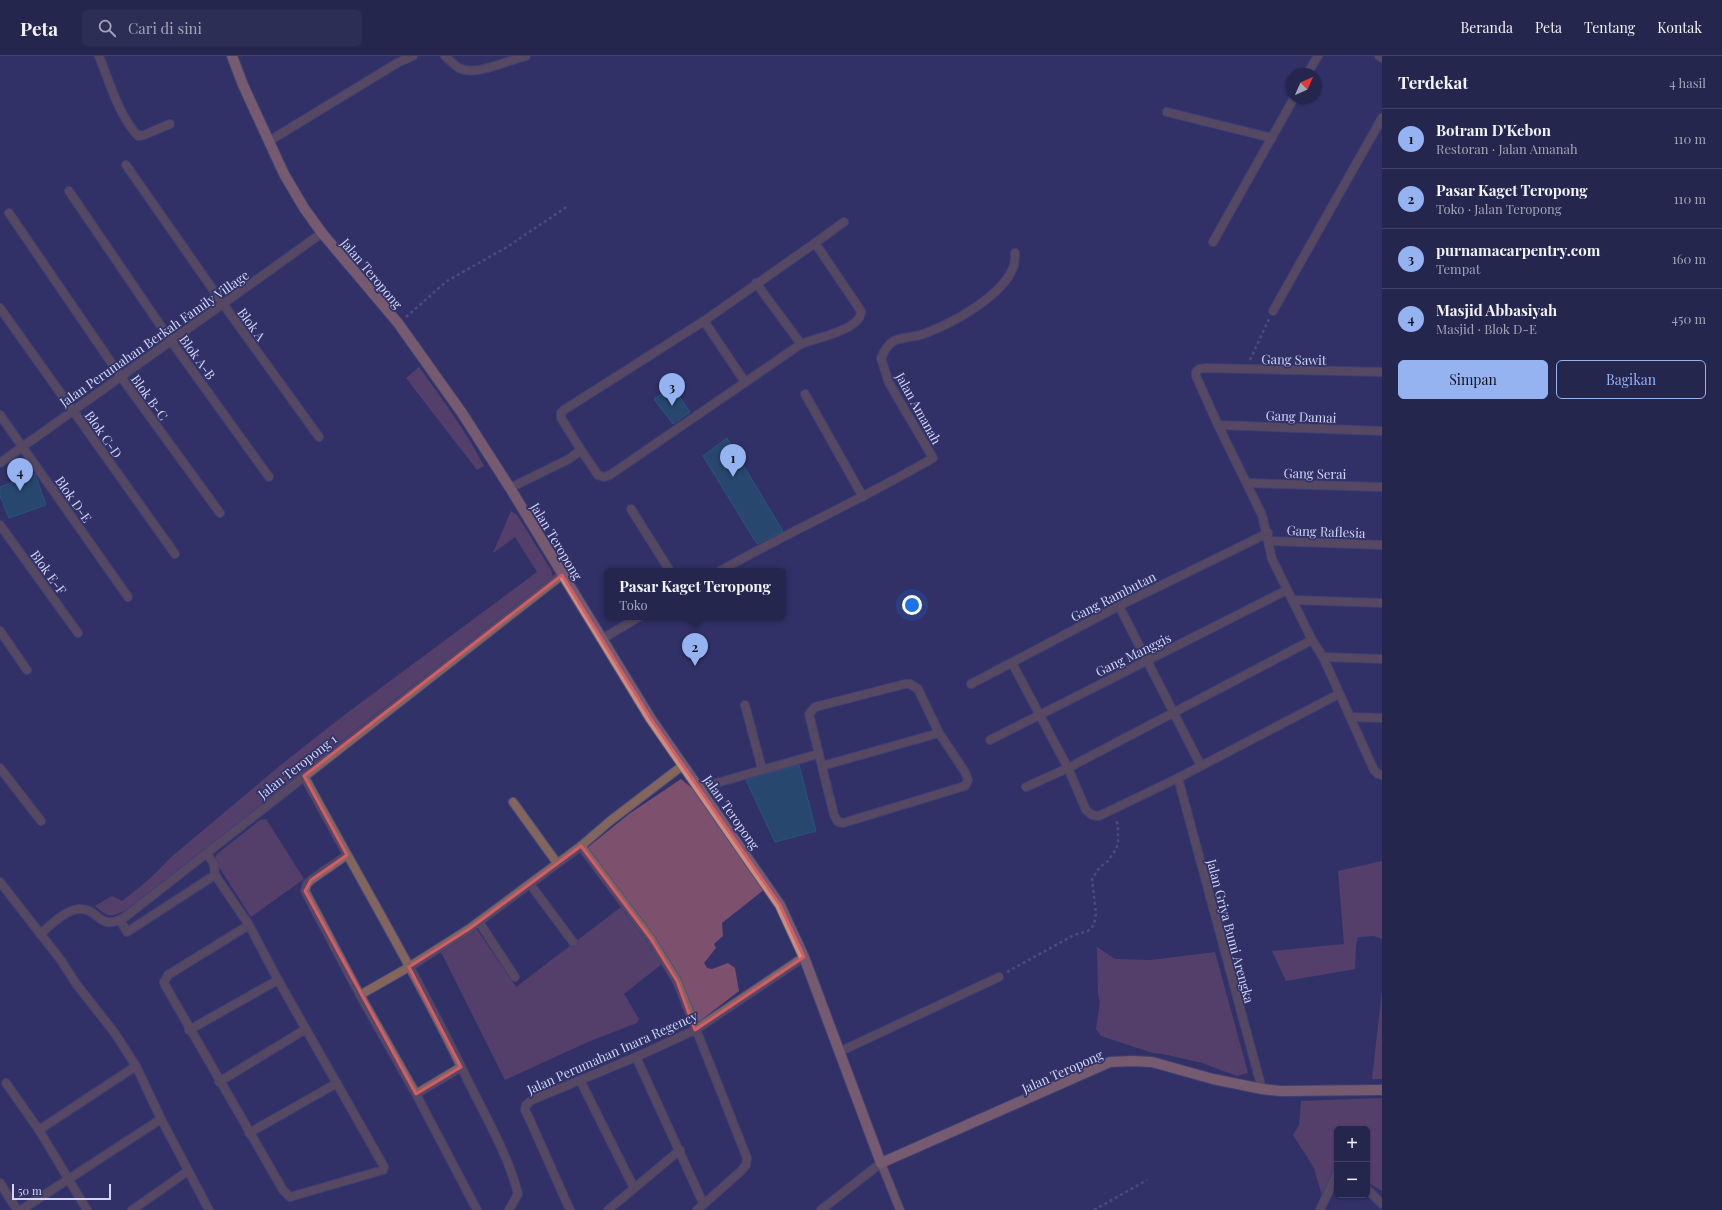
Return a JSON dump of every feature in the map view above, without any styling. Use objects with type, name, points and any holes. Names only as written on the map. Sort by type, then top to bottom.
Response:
[{"type":"main road","name":"Jalan Teropong","points":[[232,56],[243,85],[284,174],[304,208],[322,234],[398,323],[462,413],[510,488],[651,719],[682,766],[699,788],[780,905],[804,957],[881,1164],[1110,1062],[1152,1062],[1213,1080],[1280,1091],[1382,1090]]},
{"type":"street","points":[[98,56],[123,116],[128,126],[138,136],[170,124]]},
{"type":"street","points":[[269,141],[399,62],[413,56]]},
{"type":"street","points":[[445,56],[455,65],[466,70],[488,68],[526,56]]},
{"type":"street","points":[[1311,68],[1318,56]]},
{"type":"street","points":[[1213,242],[1291,104]]},
{"type":"street","points":[[1167,112],[1272,138]]},
{"type":"street","points":[[1273,311],[1382,118]]},
{"type":"street","name":"Blok A","points":[[126,165],[223,304],[319,437]]},
{"type":"street","name":"Blok A-B","points":[[69,191],[171,341],[269,477]]},
{"type":"street","name":"Blok B-C","points":[[9,213],[121,377],[220,513]]},
{"type":"street","points":[[815,243],[862,311],[862,315],[858,320],[837,333],[827,337],[815,338],[801,344],[610,475],[604,477],[598,475],[561,418],[561,413],[704,321],[844,222]]},
{"type":"street","name":"Jalan Perumahan Berkah Family Village","points":[[0,463],[322,234]]},
{"type":"street","name":"Jalan Amanah","points":[[725,568],[762,547],[888,485],[933,458],[889,383],[881,358],[886,345],[894,340],[924,334],[943,326],[978,305],[999,290],[1013,268],[1015,253]]},
{"type":"street","points":[[756,284],[801,344]]},
{"type":"street","name":"Blok C-D","points":[[0,308],[175,554]]},
{"type":"street","points":[[704,321],[745,382]]},
{"type":"street","name":"Gang Sawit","points":[[1218,425],[1196,376],[1196,372],[1199,369],[1382,372]]},
{"type":"street","points":[[805,394],[863,497]]},
{"type":"street","name":"Blok D-E","points":[[0,415],[128,597]]},
{"type":"street","points":[[1218,425],[1262,515],[1272,559],[1286,590],[1293,600],[1312,640],[1323,657],[1374,770],[1378,774],[1382,775]]},
{"type":"street","name":"Gang Damai","points":[[1218,425],[1382,431]]},
{"type":"street","points":[[510,488],[581,450]]},
{"type":"street","name":"Gang Serai","points":[[1247,483],[1382,487]]},
{"type":"street","points":[[631,509],[668,568]]},
{"type":"street","name":"Blok E-F","points":[[0,525],[78,633]]},
{"type":"street","name":"Gang Raflesia","points":[[1268,537],[1382,545]]},
{"type":"street","name":"Gang Rambutan","points":[[971,684],[1119,606],[1268,537]]},
{"type":"street","name":"Jalan Teropong 1","points":[[120,920],[207,854],[562,574]]},
{"type":"street","name":"Gang Manggis","points":[[990,740],[1286,590]]},
{"type":"street","points":[[1293,600],[1382,603]]},
{"type":"street","points":[[1119,606],[1201,766]]},
{"type":"street","points":[[602,639],[634,620]]},
{"type":"street","points":[[0,631],[27,670]]},
{"type":"street","points":[[1026,787],[1068,768],[1312,640]]},
{"type":"street","points":[[1323,657],[1382,660]]},
{"type":"street","points":[[1012,663],[1068,768],[1086,810],[1092,815],[1100,816],[1178,778],[1339,694]]},
{"type":"street","points":[[910,684],[918,689],[939,733],[965,772],[968,780],[965,786],[843,823],[838,822],[834,815],[818,754],[809,714],[815,707],[910,684]]},
{"type":"street","points":[[745,705],[762,769]]},
{"type":"street","points":[[1350,717],[1382,718]]},
{"type":"street","points":[[822,766],[939,733]]},
{"type":"street","points":[[699,788],[818,754]]},
{"type":"street","points":[[360,995],[479,922],[580,846],[682,766]]},
{"type":"street","points":[[0,768],[41,821]]},
{"type":"street","points":[[304,776],[409,966],[461,1067],[500,1148],[515,1182],[518,1194],[509,1210]]},
{"type":"street","name":"Jalan Griya Bumi Arengka","points":[[1178,778],[1262,1089]]},
{"type":"street","points":[[513,802],[557,863]]},
{"type":"street","points":[[580,846],[651,939],[677,981],[695,1030],[747,1158],[746,1165],[741,1171],[703,1203],[697,1210]]},
{"type":"street","points":[[207,854],[214,864],[215,875],[249,925],[278,980],[382,1163],[384,1167],[383,1170],[290,1197],[282,1190],[189,1030],[165,985],[168,974],[249,925]]},
{"type":"street","points":[[347,855],[311,880],[307,884],[305,891],[360,995],[416,1094],[477,1210]]},
{"type":"street","points":[[40,934],[60,918],[80,909],[87,911],[104,922],[115,923],[120,920],[127,932],[215,875]]},
{"type":"street","points":[[0,882],[60,959],[76,985],[114,1032],[136,1066],[209,1210]]},
{"type":"street","points":[[530,884],[573,942]]},
{"type":"street","points":[[479,922],[515,977]]},
{"type":"street","name":"Jalan Perumahan Inara Regency","points":[[570,1210],[525,1110],[526,1105],[532,1100],[636,1057],[695,1030],[804,957]]},
{"type":"street","points":[[839,1052],[999,977]]},
{"type":"street","points":[[189,1030],[278,980]]},
{"type":"street","points":[[219,1082],[306,1029]]},
{"type":"street","points":[[636,1057],[680,1150],[703,1203]]},
{"type":"street","points":[[39,1130],[136,1066]]},
{"type":"street","points":[[416,1094],[461,1067]]},
{"type":"street","points":[[580,1080],[634,1188]]},
{"type":"street","points":[[6,1083],[39,1130],[87,1210]]},
{"type":"street","points":[[249,1134],[337,1083]]},
{"type":"street","points":[[21,1210],[162,1119]]},
{"type":"street","points":[[608,1210],[680,1150]]},
{"type":"street","points":[[821,1210],[881,1164],[900,1210]]},
{"type":"street","points":[[132,1210],[188,1171]]},
{"type":"street","points":[[1320,1210],[1334,1180]]},
{"type":"street","points":[[0,1183],[17,1210]]},
{"type":"street","points":[[1370,1192],[1382,1204]]},
{"type":"path","points":[[398,323],[447,281],[507,247],[568,206]]},
{"type":"path","points":[[1245,370],[1273,311]]},
{"type":"path","points":[[999,977],[1074,935],[1088,931],[1094,925],[1096,914],[1092,879],[1100,867],[1112,855],[1118,843],[1118,827],[1113,810]]},
{"type":"path","points":[[1094,1210],[1147,1180]]},
{"type":"highlighted area","points":[[562,575],[651,719],[780,905],[804,957],[695,1030],[677,981],[651,939],[581,846],[469,929],[409,967],[461,1067],[416,1094],[305,891],[311,880],[347,855],[304,776]]},
{"type":"shaded area","points":[[419,367],[462,428],[484,466],[477,470],[406,378]]},
{"type":"shaded area","points":[[511,511],[517,515],[551,570],[553,577],[549,582],[385,707],[146,896],[122,912],[112,915],[105,914],[95,906],[112,896],[122,901],[147,881],[169,859],[282,764],[343,716],[537,572],[515,537],[493,553]]},
{"type":"shaded area","points":[[681,779],[693,789],[765,889],[722,923],[723,936],[714,944],[716,948],[704,963],[707,968],[712,969],[728,963],[735,968],[739,991],[696,1024],[652,935],[587,848],[629,814]]},
{"type":"shaded area","points":[[266,819],[304,879],[251,917],[214,859],[217,854],[260,820]]},
{"type":"shaded area","points":[[1382,861],[1382,939],[1374,936],[1358,937],[1356,945],[1355,969],[1286,981],[1272,951],[1344,944],[1338,871]]},
{"type":"shaded area","points":[[621,907],[663,963],[624,994],[639,1019],[637,1023],[590,1041],[505,1080],[441,952],[476,928],[516,987]]},
{"type":"shaded area","points":[[1097,947],[1115,959],[1151,960],[1215,952],[1248,1073],[1237,1076],[1202,1063],[1153,1053],[1101,1036],[1096,1029],[1100,1002],[1098,995]]},
{"type":"shaded area","points":[[1382,990],[1382,1079],[1372,1079]]},
{"type":"shaded area","points":[[1382,1098],[1382,1191],[1370,1184],[1370,1126],[1334,1126],[1334,1171],[1322,1196],[1314,1168],[1293,1135],[1299,1125],[1301,1101]]},
{"type":"building","points":[[673,387],[690,412],[673,424],[654,399]]},
{"type":"building","points":[[727,438],[783,531],[757,544],[703,456]]},
{"type":"building","points":[[35,474],[46,505],[9,518],[0,496],[0,487]]},
{"type":"building","points":[[799,765],[816,831],[775,842],[746,780]]},
{"type":"place","name":"purnamacarpentry.com","points":[[672,406]]},
{"type":"place","name":"Botram D'Kebon","points":[[733,477]]},
{"type":"place","name":"Masjid Abbasiyah","points":[[20,491]]},
{"type":"place","name":"Pasar Kaget Teropong","points":[[695,666]]}]
